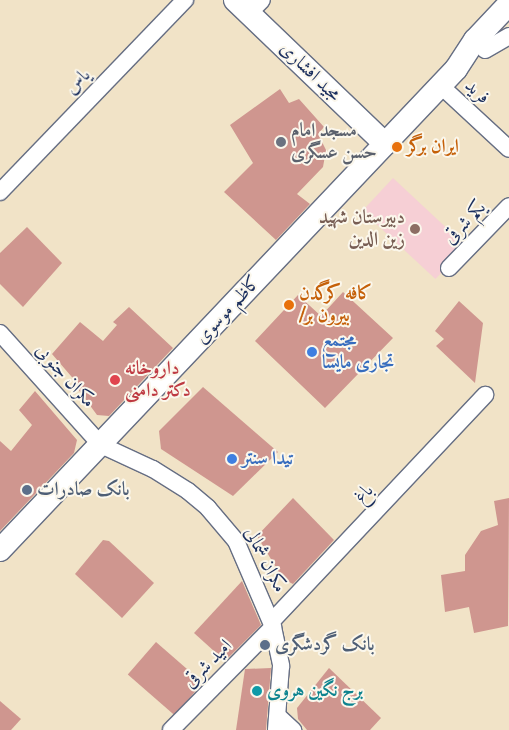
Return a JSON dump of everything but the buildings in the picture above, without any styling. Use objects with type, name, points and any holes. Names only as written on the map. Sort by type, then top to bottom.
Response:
[{"type":"main road","name":"مجید افشاری","points":[[249,4],[385,144]]},
{"type":"main road","name":"کاظم موسوی","points":[[456,69],[475,40],[509,4]]},
{"type":"main road","name":"کاظم موسوی","points":[[0,550],[440,85],[456,69],[484,50],[509,23]]},
{"type":"street","name":"یاس","points":[[0,192],[185,0]]},
{"type":"street","points":[[484,50],[509,36]]},
{"type":"street","name":"فرید","points":[[440,85],[509,149]]},
{"type":"street","name":"یکم شرقی","points":[[449,268],[509,206]]},
{"type":"street","name":"مکران جنوبی","points":[[0,333],[101,445]]},
{"type":"street","name":"باغ","points":[[272,624],[485,395]]},
{"type":"street","name":"مکران شمالی","points":[[101,445],[170,479],[208,508],[236,541],[272,624],[281,666],[278,723]]},
{"type":"street","name":"امید شرقی","points":[[171,730],[272,624]]},
{"type":"street","points":[[278,723],[294,730]]},
{"type":"shaded area","name":"دبیرستان شهید زین الدین","points":[[393,178],[466,246],[435,279],[362,211]]},
{"type":"place","name":"مسجد امام حسن عسگری","points":[[281,142]]},
{"type":"place","name":"ایران برگر","points":[[397,147]]},
{"type":"place","name":"دبیرستان شهید زین الدین","points":[[415,229]]},
{"type":"place","name":"کافه کرگدن /بیرون بر","points":[[289,305]]},
{"type":"place","name":"مجتمع تجاری مايسا","points":[[312,352]]},
{"type":"place","name":"داروخانه دکتر دامنی","points":[[115,380]]},
{"type":"place","name":"تیدا سنتر","points":[[232,459]]},
{"type":"place","name":"بانک صادرات","points":[[27,490]]},
{"type":"place","name":"بانک گردشگری","points":[[265,645]]},
{"type":"place","name":"برج نگین هروی","points":[[257,691]]}]
